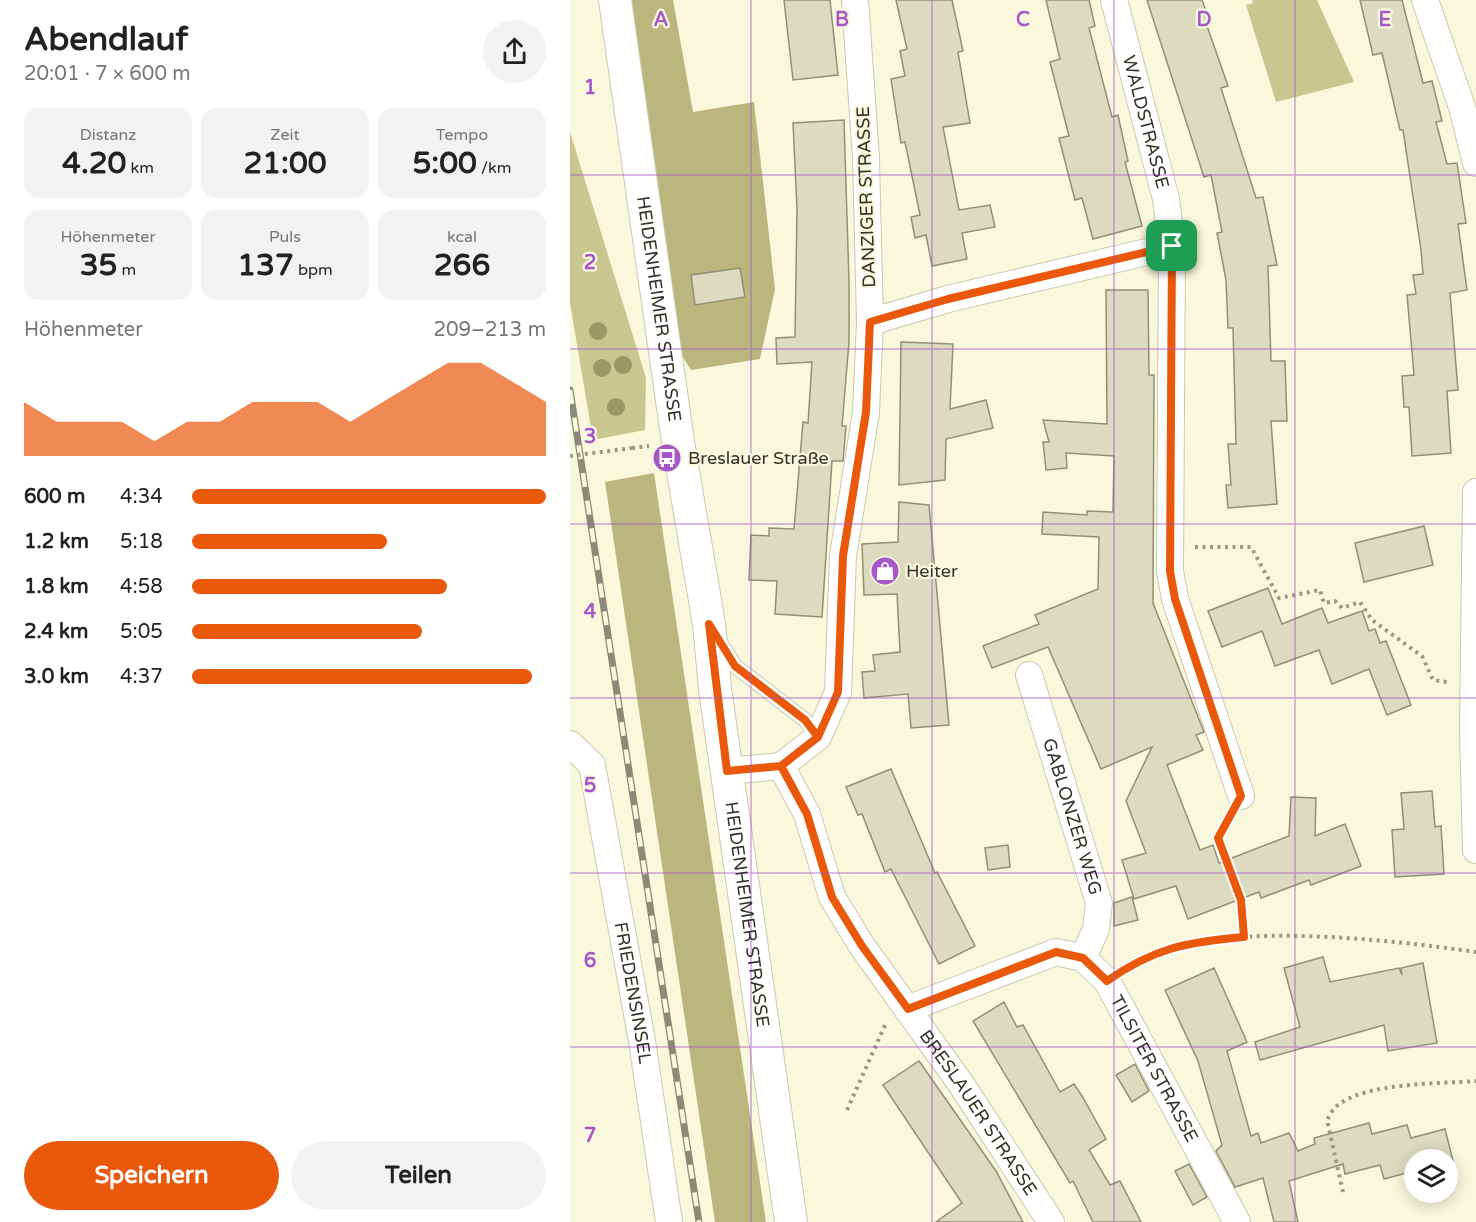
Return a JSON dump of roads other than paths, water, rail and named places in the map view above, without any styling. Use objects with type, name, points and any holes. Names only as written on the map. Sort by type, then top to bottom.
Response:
[{"type":"street","name":"HEIDENHEIMER STRASSE","points":[[615,0],[678,442],[709,624],[727,771],[791,1222]]},
{"type":"street","name":"DANZIGER STRASSE","points":[[781,766],[818,737],[838,692],[843,556],[866,412],[870,322],[866,158],[855,0]]},
{"type":"street","name":"WALDSTRASSE","points":[[1114,0],[1166,199],[1172,246],[1170,571],[1175,599],[1241,796]]},
{"type":"street","points":[[1425,0],[1462,107],[1476,163]]},
{"type":"street","points":[[870,322],[948,299],[1172,246]]},
{"type":"street","points":[[1476,492],[1473,684],[1476,850]]},
{"type":"street","name":"GABLONZER WEG","points":[[1029,675],[1099,903],[1096,929],[1083,958]]},
{"type":"street","name":"FRIEDENSINSEL","points":[[570,744],[592,765],[642,1041],[669,1222]]},
{"type":"street","points":[[727,771],[781,766]]},
{"type":"street","name":"BRESLAUER STRASSE","points":[[781,766],[807,814],[832,897],[862,946],[961,1084],[1051,1222]]},
{"type":"street","points":[[903,1002],[1056,952],[1083,958]]},
{"type":"street","name":"TILSITER STRASSE","points":[[1083,958],[1107,981],[1237,1222]]},
{"type":"lane","points":[[709,624],[735,666],[805,720],[818,737]]},
{"type":"railway","points":[[570,390],[699,1222]]},
{"type":"place","name":"Breslauer Straße","points":[[667,458]]},
{"type":"place","name":"Heiter","points":[[885,571]]}]
